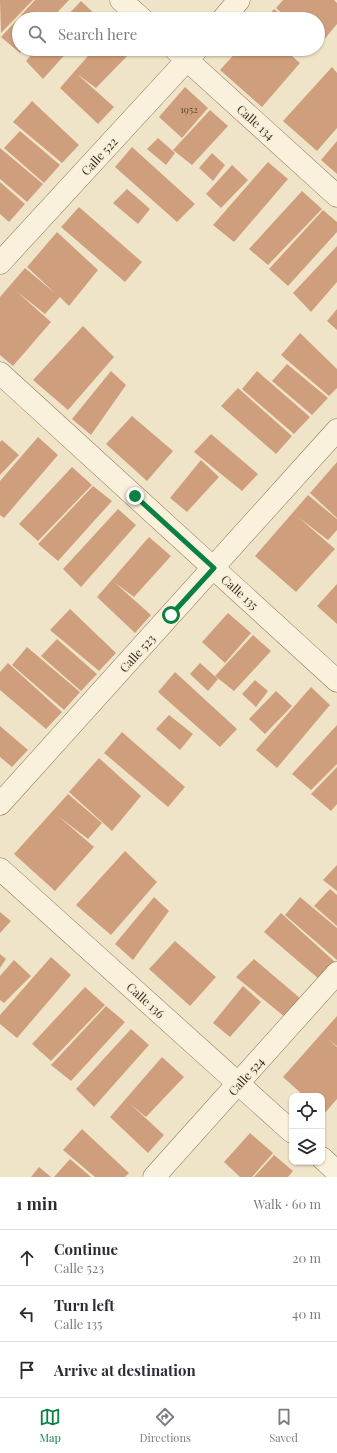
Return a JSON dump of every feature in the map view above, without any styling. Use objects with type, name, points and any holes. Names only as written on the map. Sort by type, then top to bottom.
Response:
[{"type":"street","points":[[121,0],[134,12]]},
{"type":"street","points":[[229,12],[239,0]]},
{"type":"street","name":"Calle 522","points":[[0,263],[184,56]]},
{"type":"street","name":"Calle 134","points":[[190,56],[337,196]]},
{"type":"street","name":"Calle 135","points":[[0,373],[337,681]]},
{"type":"street","name":"Calle 523","points":[[0,804],[337,430]]},
{"type":"street","name":"Calle 136","points":[[0,869],[289,1129]]},
{"type":"street","name":"Calle 524","points":[[154,1177],[337,974]]},
{"type":"street","points":[[325,1161],[337,1172]]},
{"type":"building","points":[[0,0],[33,0],[21,12],[12,12],[12,22],[1,33]]},
{"type":"building","points":[[35,0],[69,0],[58,12],[24,12]]},
{"type":"building","points":[[283,0],[334,0],[337,3],[337,24],[325,39],[325,12],[280,12],[276,8]]},
{"type":"building","points":[[81,1],[93,12],[71,12]]},
{"type":"building","points":[[12,25],[12,46],[1,37]]},
{"type":"building","points":[[30,56],[64,56],[43,79],[26,61]]},
{"type":"building","points":[[88,56],[127,56],[96,88],[77,74],[114,107],[98,124],[60,88]]},
{"type":"building","points":[[233,56],[292,56],[300,63],[262,107],[220,70]]},
{"type":"building","points":[[332,67],[337,73],[337,128],[317,151],[283,121]]},
{"type":"building","points":[[185,87],[208,108],[182,138],[159,117]]},
{"type":"building","points":[[32,101],[79,145],[62,163],[13,122]]},
{"type":"building","points":[[210,110],[228,126],[192,165],[173,150]]},
{"type":"building","points":[[20,131],[60,165],[44,183],[4,148]]},
{"type":"building","points":[[158,138],[175,153],[166,165],[147,149]]},
{"type":"building","points":[[337,141],[337,174],[321,160]]},
{"type":"building","points":[[132,147],[195,204],[177,222],[115,167]]},
{"type":"building","points":[[0,148],[43,184],[27,202],[0,179]]},
{"type":"building","points":[[212,153],[225,165],[213,181],[199,168]]},
{"type":"building","points":[[268,162],[288,179],[234,242],[213,225]]},
{"type":"building","points":[[232,165],[248,180],[221,208],[206,194]]},
{"type":"building","points":[[0,182],[25,204],[9,222],[0,214]]},
{"type":"building","points":[[127,189],[150,209],[138,224],[113,203]]},
{"type":"building","points":[[302,191],[322,209],[268,265],[249,249]]},
{"type":"building","points":[[79,207],[142,262],[125,282],[61,227]]},
{"type":"building","points":[[323,210],[337,222],[337,232],[288,286],[269,269]]},
{"type":"building","points":[[57,232],[98,270],[69,306],[60,297],[45,314],[15,290],[51,322],[13,366],[0,355],[0,297],[25,268],[56,294],[27,267]]},
{"type":"building","points":[[337,246],[337,282],[311,312],[293,293]]},
{"type":"building","points":[[337,309],[337,330],[327,321]]},
{"type":"building","points":[[83,326],[114,357],[68,410],[33,380]]},
{"type":"building","points":[[300,333],[337,369],[337,388],[329,396],[281,355]]},
{"type":"building","points":[[287,364],[328,398],[312,415],[272,381]]},
{"type":"building","points":[[111,371],[126,385],[91,435],[72,419]]},
{"type":"building","points":[[257,371],[310,417],[294,434],[242,389]]},
{"type":"building","points":[[238,388],[292,436],[276,454],[221,406]]},
{"type":"building","points":[[132,416],[173,451],[147,481],[106,444]]},
{"type":"building","points":[[211,434],[258,474],[242,491],[194,452]]},
{"type":"building","points":[[38,437],[58,455],[4,518],[0,515],[0,481]]},
{"type":"building","points":[[2,440],[19,455],[0,475],[0,442]]},
{"type":"building","points":[[201,460],[219,477],[187,512],[170,498]]},
{"type":"building","points":[[337,462],[337,518],[310,493]]},
{"type":"building","points":[[72,467],[92,485],[38,541],[19,524]]},
{"type":"building","points":[[93,486],[112,501],[58,561],[38,544]]},
{"type":"building","points":[[308,495],[337,519],[337,530],[328,540],[298,517],[335,549],[296,592],[255,556]]},
{"type":"building","points":[[118,509],[136,525],[81,587],[63,569]]},
{"type":"building","points":[[149,537],[171,556],[134,597],[114,582],[151,615],[135,633],[97,597]]},
{"type":"building","points":[[337,584],[337,624],[317,606]]},
{"type":"building","points":[[70,609],[116,653],[99,671],[50,630]]},
{"type":"building","points":[[228,613],[251,633],[225,663],[202,642]]},
{"type":"building","points":[[253,635],[271,651],[234,691],[215,676]]},
{"type":"building","points":[[57,639],[97,674],[81,691],[41,656]]},
{"type":"building","points":[[27,647],[80,692],[64,710],[12,665]]},
{"type":"building","points":[[8,663],[62,712],[46,729],[0,690],[0,672]]},
{"type":"building","points":[[200,663],[218,679],[208,691],[190,674]]},
{"type":"building","points":[[175,672],[237,729],[220,747],[158,692]]},
{"type":"building","points":[[255,680],[268,691],[256,707],[242,694]]},
{"type":"building","points":[[311,687],[330,705],[277,768],[256,750]]},
{"type":"building","points":[[276,691],[292,706],[265,734],[249,719]]},
{"type":"building","points":[[169,715],[193,734],[180,750],[156,729]]},
{"type":"building","points":[[337,725],[337,764],[311,790],[292,774]]},
{"type":"building","points":[[0,726],[28,750],[12,767],[0,757]]},
{"type":"building","points":[[122,732],[185,787],[168,807],[104,753]]},
{"type":"building","points":[[99,758],[141,796],[112,831],[69,792]]},
{"type":"building","points":[[337,767],[337,804],[331,811],[311,794]]},
{"type":"building","points":[[68,794],[102,823],[88,839],[58,816],[94,847],[55,891],[14,854]]},
{"type":"building","points":[[125,851],[157,882],[111,935],[76,905]]},
{"type":"building","points":[[337,865],[337,891],[323,880]]},
{"type":"building","points":[[330,889],[337,895],[337,926],[314,906]]},
{"type":"building","points":[[154,897],[169,911],[133,960],[115,944]]},
{"type":"building","points":[[300,897],[337,928],[337,960],[285,915]]},
{"type":"building","points":[[0,912],[11,921],[0,933]]},
{"type":"building","points":[[281,913],[335,962],[319,979],[264,932]]},
{"type":"building","points":[[175,941],[216,977],[190,1006],[149,969]]},
{"type":"building","points":[[0,954],[6,959],[0,968]]},
{"type":"building","points":[[51,957],[71,975],[17,1038],[0,1024],[0,1015]]},
{"type":"building","points":[[254,959],[301,999],[285,1017],[236,977]]},
{"type":"building","points":[[14,960],[31,976],[4,1003],[0,1000],[0,976]]},
{"type":"building","points":[[243,986],[261,1002],[230,1037],[213,1023]]},
{"type":"building","points":[[85,987],[105,1005],[51,1061],[32,1044]]},
{"type":"building","points":[[106,1006],[125,1022],[71,1081],[51,1065]]},
{"type":"building","points":[[337,1016],[337,1046],[328,1039],[337,1047],[337,1099],[325,1113],[325,1093],[301,1093],[283,1077]]},
{"type":"building","points":[[131,1029],[149,1045],[94,1107],[76,1089]]},
{"type":"building","points":[[162,1057],[184,1077],[146,1117],[128,1102],[164,1135],[148,1153],[110,1117]]},
{"type":"building","points":[[82,1129],[129,1173],[125,1177],[95,1177],[63,1150]]},
{"type":"building","points":[[250,1133],[273,1153],[252,1177],[240,1177],[224,1162]]},
{"type":"building","points":[[274,1155],[293,1171],[288,1177],[254,1177]]},
{"type":"building","points":[[70,1159],[91,1177],[54,1177]]},
{"type":"building","points":[[39,1167],[51,1177],[31,1177]]},
{"type":"route","points":[[135,496],[214,568],[171,615]]}]
